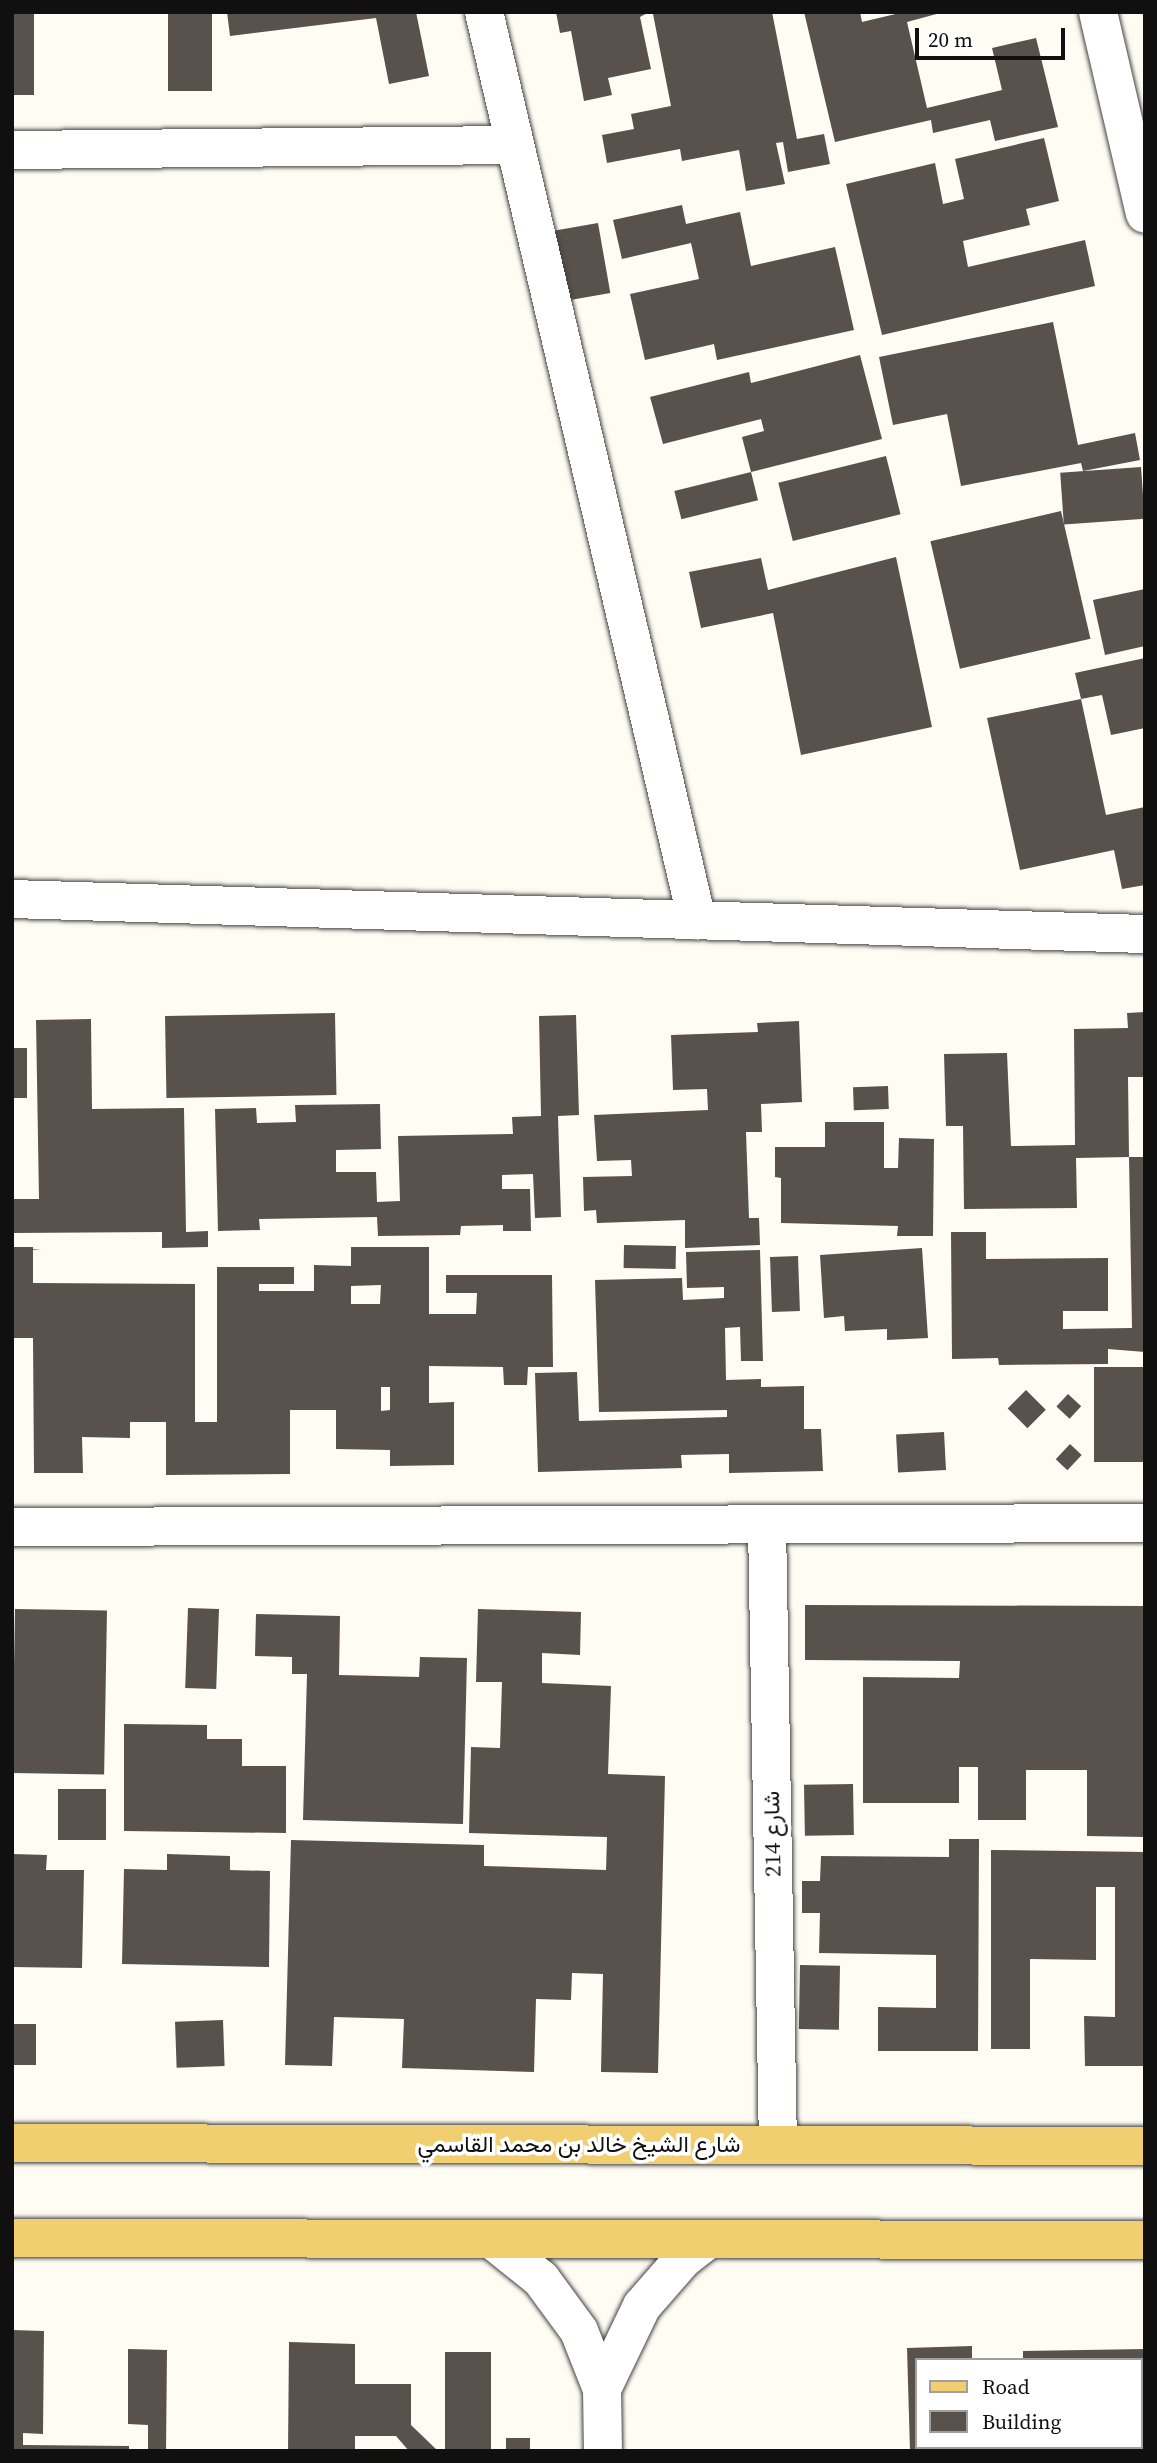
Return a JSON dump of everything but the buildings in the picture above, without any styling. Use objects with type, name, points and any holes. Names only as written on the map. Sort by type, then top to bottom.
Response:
[{"type":"main road","name":"شارع الشيخ خالد بن محمد القاسمي","points":[[12,2143],[1145,2146]]},
{"type":"main road","points":[[12,2238],[1145,2240]]},
{"type":"street","points":[[484,12],[696,920]]},
{"type":"street","points":[[1098,12],[1145,214]]},
{"type":"street","points":[[12,150],[515,145]]},
{"type":"street","points":[[12,899],[1145,934]]},
{"type":"street","points":[[12,1527],[1145,1523]]},
{"type":"street","name":"214 شارع","points":[[767,1524],[778,2145]]},
{"type":"street","points":[[491,2239],[518,2258],[562,2304],[593,2359],[602,2389],[603,2451]]},
{"type":"street","points":[[602,2389],[642,2306],[683,2259],[707,2240]]}]
